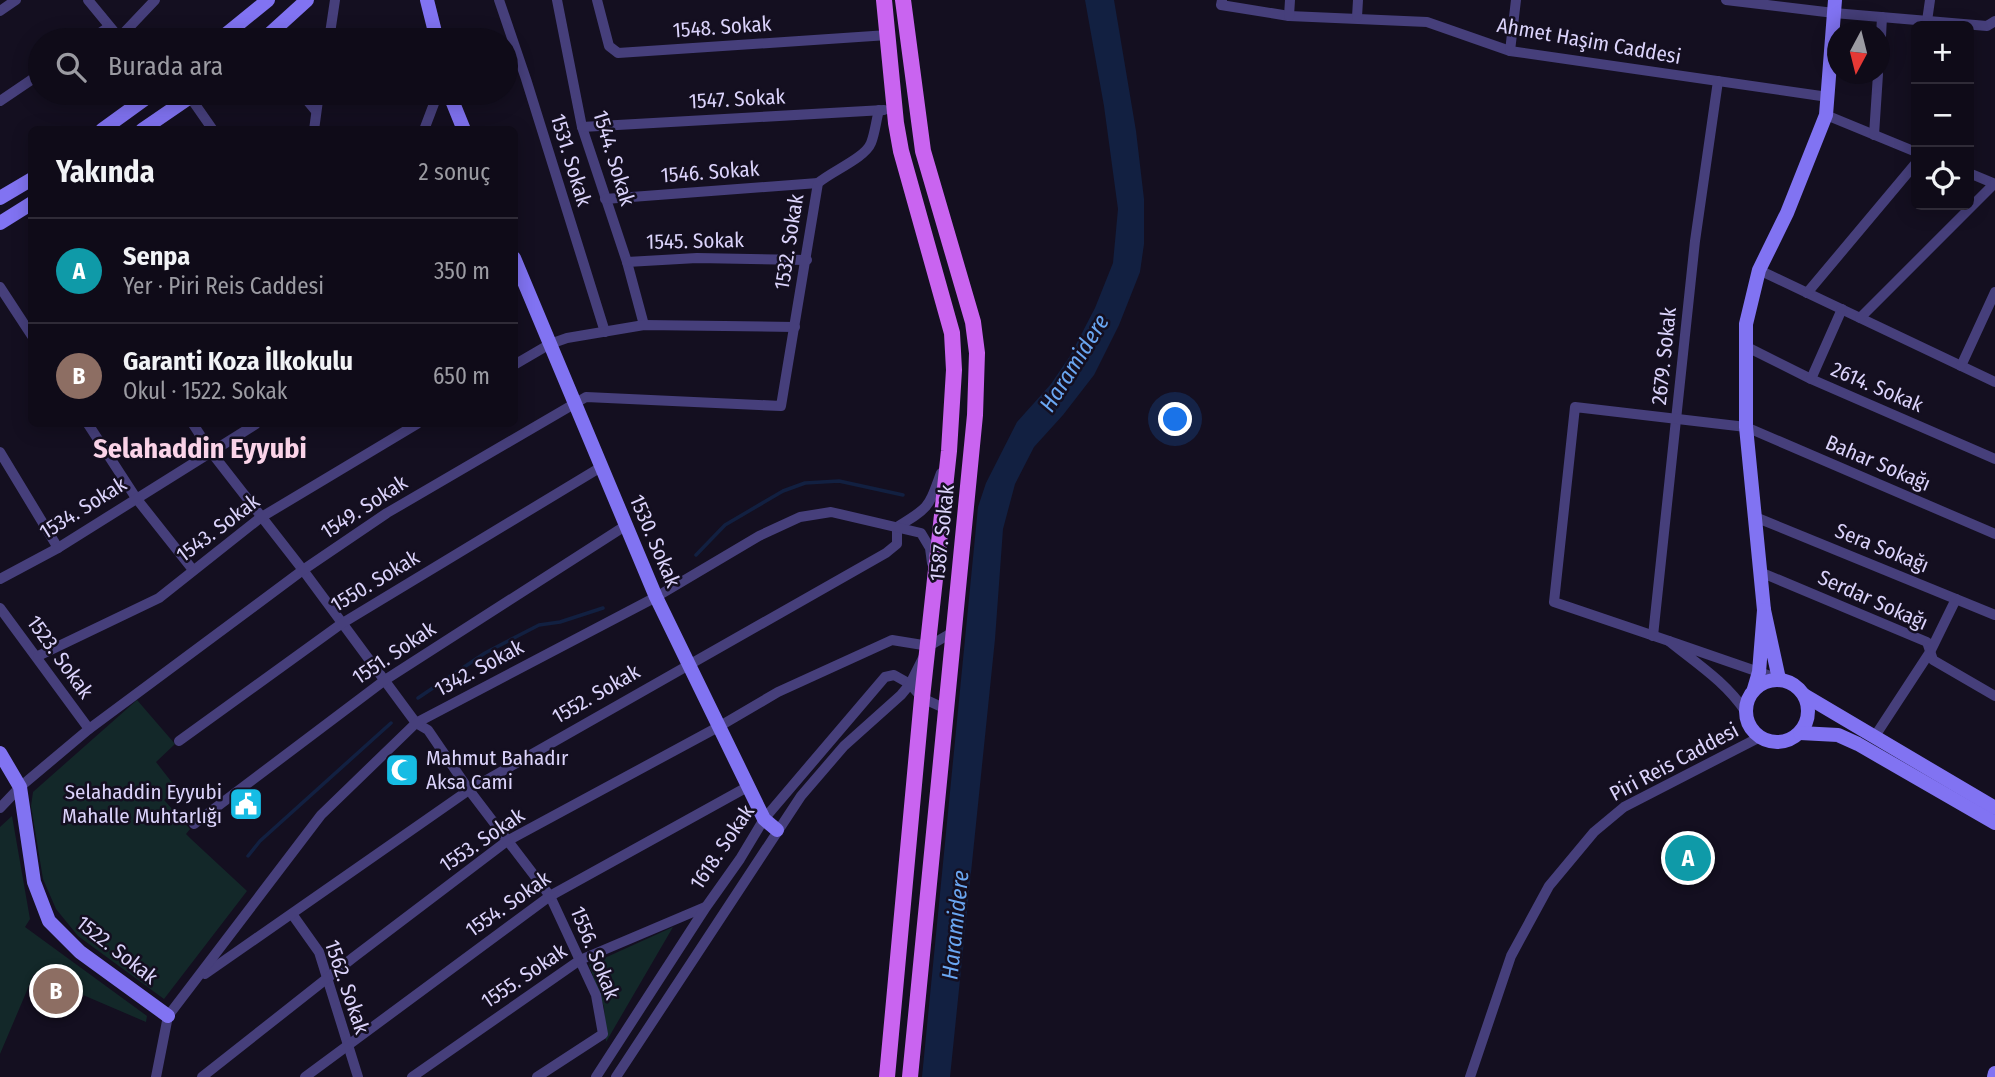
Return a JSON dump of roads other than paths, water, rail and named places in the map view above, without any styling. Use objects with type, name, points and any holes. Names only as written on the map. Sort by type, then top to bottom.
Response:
[{"type":"main road","name":"1587. Sokak","points":[[884,0],[888,35],[887,110],[952,332],[954,370],[949,451],[922,698],[887,1077]]},
{"type":"main road","name":"1587. Sokak","points":[[903,0],[923,151],[973,322],[977,353],[975,415],[909,1077]]},
{"type":"street","points":[[0,11],[16,0]]},
{"type":"street","points":[[88,0],[109,27]]},
{"type":"street","points":[[130,28],[155,0]]},
{"type":"street","points":[[234,28],[268,0]]},
{"type":"street","points":[[276,28],[307,0]]},
{"type":"street","points":[[331,28],[335,0]]},
{"type":"street","name":"1531. Sokak","points":[[499,0],[509,28]]},
{"type":"street","name":"1544. Sokak","points":[[557,0],[582,127],[627,262],[644,326]]},
{"type":"street","name":"1548. Sokak","points":[[597,0],[609,46],[618,53],[888,35]]},
{"type":"street","points":[[1289,16],[1290,0]]},
{"type":"street","points":[[1357,18],[1358,0]]},
{"type":"street","points":[[1510,51],[1516,0]]},
{"type":"street","points":[[1726,0],[1834,6],[1882,17],[1927,21],[1930,0]]},
{"type":"street","points":[[429,1],[435,28]]},
{"type":"street","name":"Ahmet Haşim Caddesi","points":[[1222,3],[1289,16],[1427,22],[1510,51],[1828,97]]},
{"type":"street","points":[[1779,679],[1764,610],[1746,427],[1746,324],[1759,270],[1787,213],[1826,115],[1834,6]]},
{"type":"street","points":[[1882,17],[1882,21]]},
{"type":"street","points":[[1974,25],[1987,26],[1995,21]]},
{"type":"street","name":"1531. Sokak","points":[[518,56],[605,332]]},
{"type":"street","name":"2679. Sokak","points":[[1653,636],[1695,241],[1718,81]]},
{"type":"street","points":[[0,102],[28,82]]},
{"type":"street","points":[[1874,135],[1877,84]]},
{"type":"street","points":[[108,126],[136,105]]},
{"type":"street","points":[[147,126],[176,105]]},
{"type":"street","points":[[198,105],[211,126]]},
{"type":"street","points":[[311,105],[316,111]]},
{"type":"street","points":[[314,126],[317,105]]},
{"type":"street","points":[[426,126],[433,105]]},
{"type":"street","points":[[454,105],[462,126]]},
{"type":"street","name":"1547. Sokak","points":[[582,127],[887,110]]},
{"type":"street","name":"1532. Sokak","points":[[781,406],[818,183],[866,151],[887,110]]},
{"type":"street","points":[[1826,115],[1911,150]]},
{"type":"street","points":[[1807,293],[1911,169]]},
{"type":"street","points":[[1860,318],[1994,184],[1974,175]]},
{"type":"street","points":[[0,198],[28,181]]},
{"type":"street","name":"1546. Sokak","points":[[605,199],[818,183]]},
{"type":"street","points":[[0,223],[28,206]]},
{"type":"street","name":"1545. Sokak","points":[[627,262],[697,258],[807,260]]},
{"type":"street","name":"1530. Sokak","points":[[518,268],[656,597],[764,819],[777,830]]},
{"type":"street","points":[[1759,270],[1995,382]]},
{"type":"street","points":[[0,287],[28,330]]},
{"type":"street","points":[[1961,366],[1995,292]]},
{"type":"street","points":[[1811,380],[1842,309]]},
{"type":"street","points":[[518,363],[550,344],[567,338],[644,326],[795,327]]},
{"type":"street","name":"2614. Sokak","points":[[1745,346],[1811,380],[1995,459]]},
{"type":"street","name":"1549. Sokak","points":[[0,808],[20,787],[89,729],[303,570],[387,513],[586,397],[781,406]]},
{"type":"street","name":"Bahar Sokağı","points":[[1653,636],[1554,602],[1575,407],[1746,427],[1995,534]]},
{"type":"street","points":[[90,427],[136,498],[193,570]]},
{"type":"street","name":"1556. Sokak","points":[[195,427],[260,518],[303,570],[416,723],[428,730],[468,790],[550,896],[596,995],[603,1034],[537,1077]]},
{"type":"street","name":"1534. Sokak","points":[[0,579],[58,548],[251,427]]},
{"type":"street","name":"1543. Sokak","points":[[38,656],[159,598],[260,518],[413,427]]},
{"type":"street","name":"1552. Sokak","points":[[196,980],[468,790],[886,553],[897,544],[897,527],[927,507],[934,495],[949,451]]},
{"type":"street","points":[[0,452],[58,548]]},
{"type":"street","name":"1550. Sokak","points":[[178,741],[341,624],[601,467]]},
{"type":"street","name":"1342. Sokak","points":[[156,1077],[168,1016],[321,815],[416,723],[656,597],[759,536],[800,517],[831,512],[921,533],[930,548],[935,581]]},
{"type":"street","name":"Sera Sokağı","points":[[1755,517],[1995,615]]},
{"type":"street","name":"1551. Sokak","points":[[194,824],[384,680],[625,526]]},
{"type":"street","name":"Serdar Sokağı","points":[[1760,572],[1927,642],[1933,660],[1995,696]]},
{"type":"street","points":[[1874,737],[1930,652],[1956,599]]},
{"type":"street","name":"1523. Sokak","points":[[0,608],[38,656],[89,729]]},
{"type":"street","points":[[1745,711],[1759,672],[1764,610]]},
{"type":"street","points":[[929,646],[953,632]]},
{"type":"street","points":[[1653,636],[1789,681],[1804,695],[1995,808]]},
{"type":"street","name":"1553. Sokak","points":[[202,1077],[507,841],[778,692],[892,640],[929,646]]},
{"type":"street","points":[[1669,641],[1735,695],[1745,711],[1752,731],[1760,737],[1781,742],[1800,733],[1808,714],[1804,695]]},
{"type":"street","name":"1618. Sokak","points":[[616,1077],[801,796],[844,746],[901,695],[910,684],[929,646]]},
{"type":"street","name":"1618. Sokak","points":[[596,1077],[764,819],[884,677],[894,675],[910,684]]},
{"type":"street","points":[[1754,689],[1769,680],[1779,679]]},
{"type":"street","points":[[910,684],[922,698],[946,709]]},
{"type":"street","points":[[1800,733],[1838,735],[1858,744],[1995,823]]},
{"type":"street","name":"Piri Reis Caddesi","points":[[1470,1077],[1511,956],[1549,886],[1594,832],[1624,807],[1760,737]]},
{"type":"street","name":"1522. Sokak","points":[[0,753],[20,787],[34,882],[49,921],[80,952],[168,1016]]},
{"type":"street","name":"1554. Sokak","points":[[305,1077],[550,896],[749,786]]},
{"type":"street","name":"1555. Sokak","points":[[412,1077],[580,960],[706,907]]},
{"type":"street","name":"1562. Sokak","points":[[292,914],[319,952],[358,1077]]},
{"type":"water","name":"Haramidere","points":[[1085,0],[1114,0],[1136,131],[1144,199],[1144,244],[1140,272],[1119,325],[1094,375],[1034,447],[1015,484],[1003,529],[995,639],[950,1077],[922,1077],[978,507],[986,483],[1017,422],[1051,384],[1070,356],[1095,308],[1113,263],[1118,209],[1104,106]]},
{"type":"waterway","points":[[696,555],[725,525],[783,491],[805,483],[839,481],[903,495]]},
{"type":"waterway","points":[[418,698],[485,653],[539,625],[560,622],[603,608]]},
{"type":"waterway","points":[[248,856],[260,841],[391,723]]},
{"type":"place","name":"Mahmut Bahadır Aksa Cami","points":[[402,770]]},
{"type":"place","name":"Selahaddin Eyyubi Mahalle Muhtarlığı","points":[[246,804]]},
{"type":"place","name":"Senpa","points":[[1688,858]]},
{"type":"place","name":"Garanti Koza İlkokulu","points":[[56,991]]},
{"type":"district","name":"Selahaddin Eyyubi","points":[[200,448]]}]
